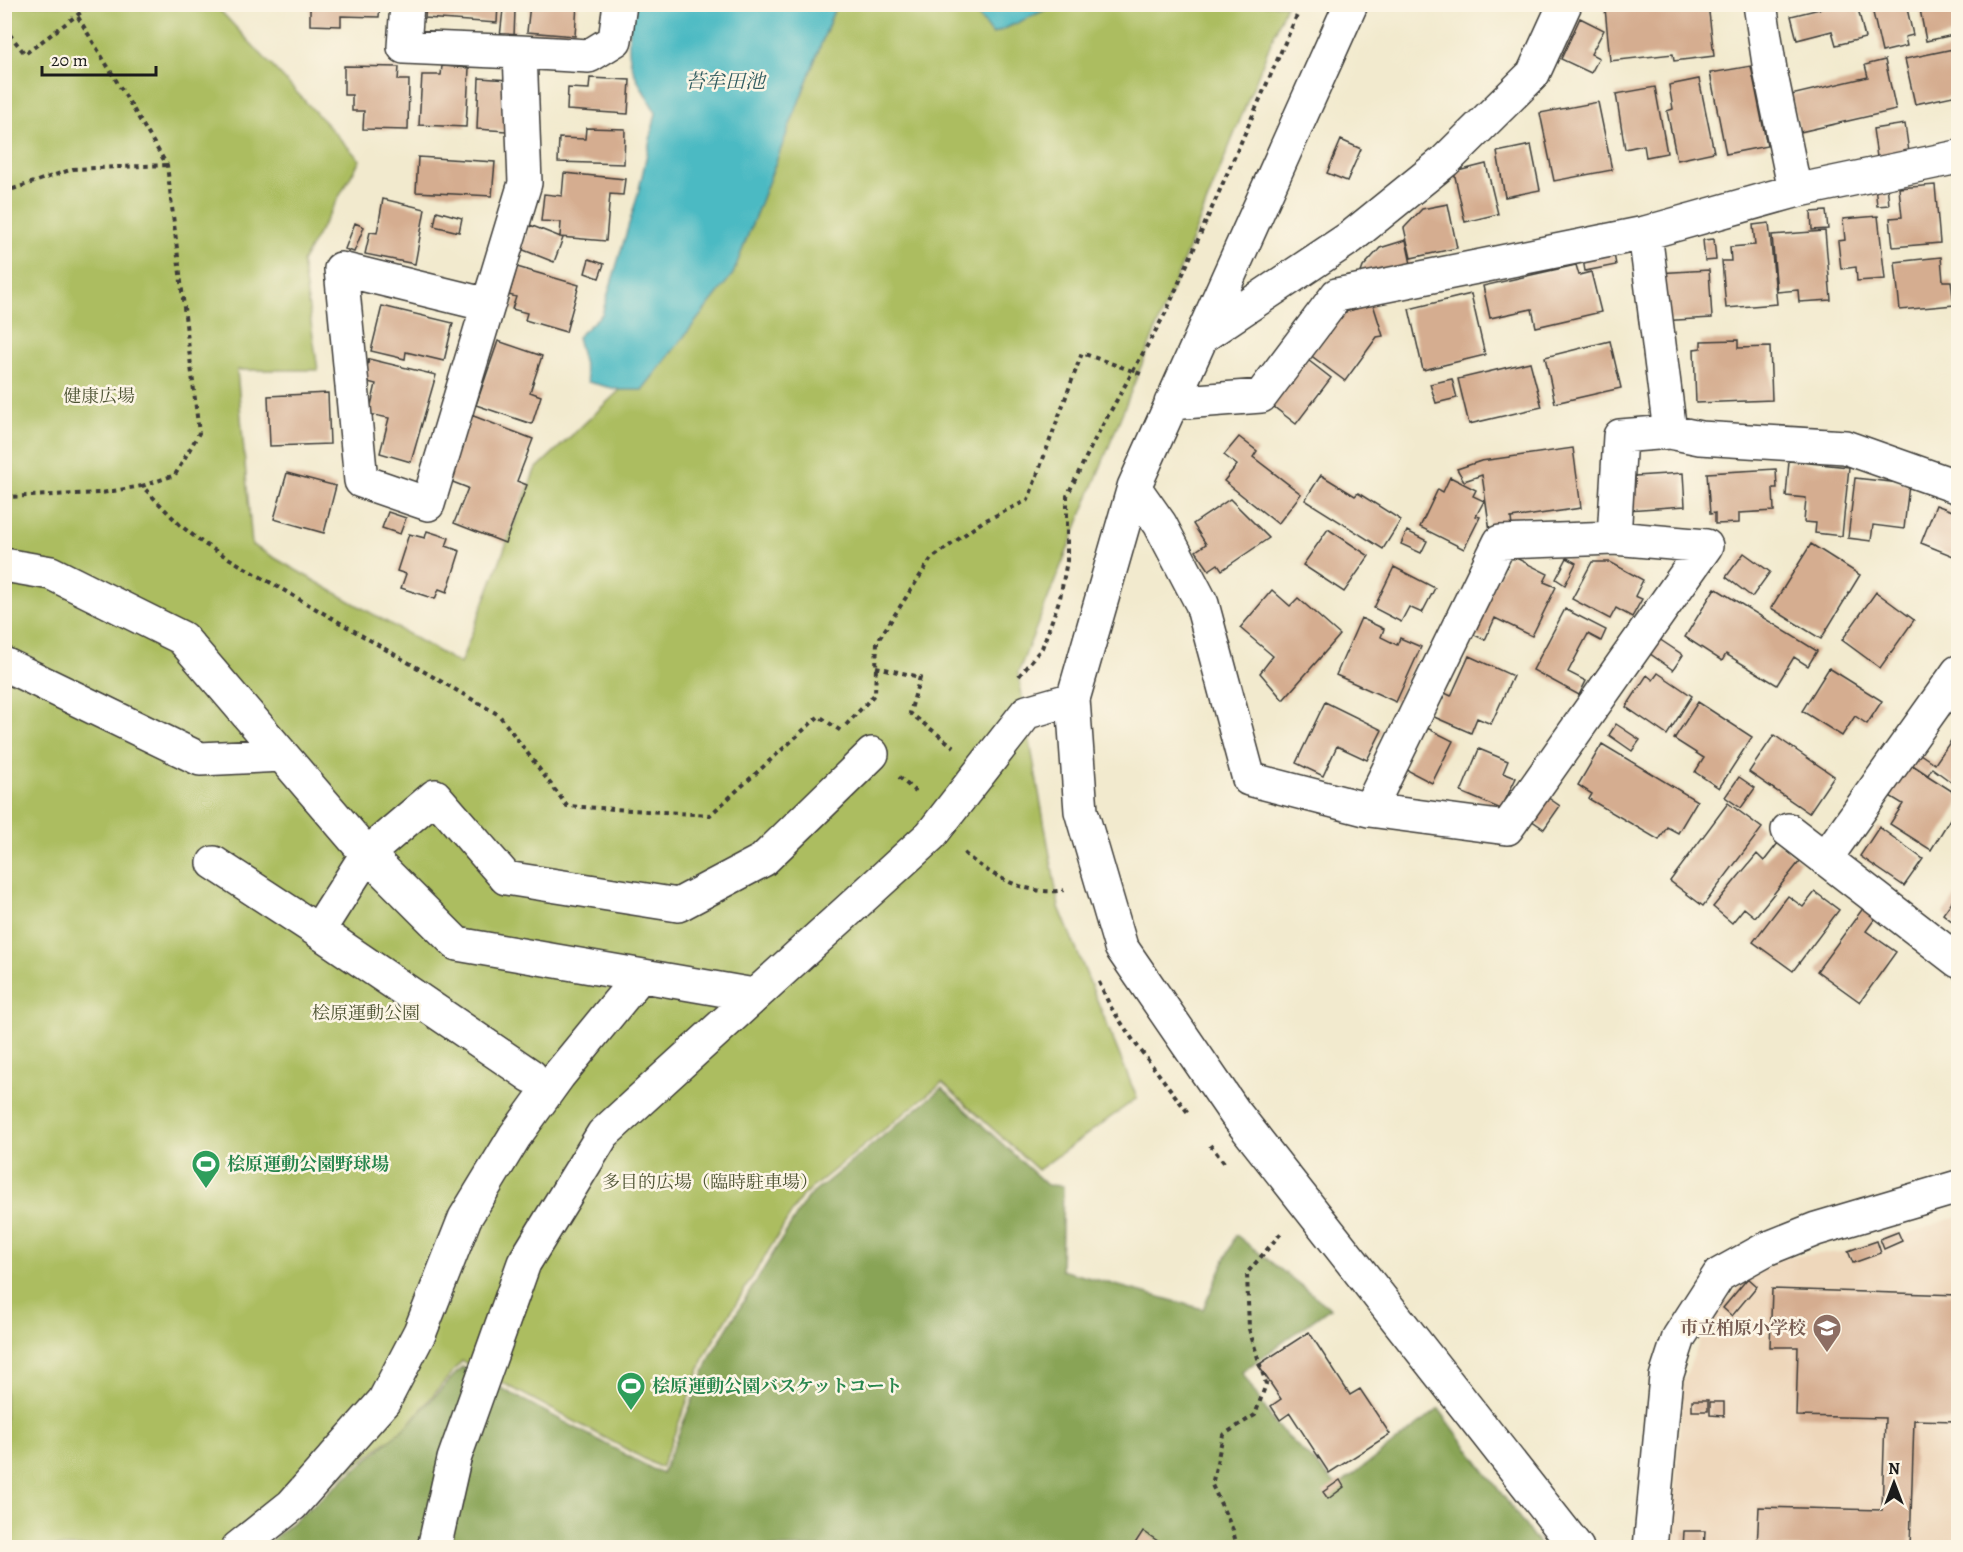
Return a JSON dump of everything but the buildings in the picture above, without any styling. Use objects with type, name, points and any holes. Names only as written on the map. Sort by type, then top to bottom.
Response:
[{"type":"street","points":[[407,4],[404,47],[589,56],[615,40],[620,4]]},
{"type":"street","points":[[1351,4],[1134,487],[1073,699],[1081,811],[1120,946],[1235,1113],[1578,1548]]},
{"type":"street","points":[[1203,336],[1351,237],[1445,161],[1533,74],[1565,4]]},
{"type":"street","points":[[1760,4],[1770,70],[1795,191]]},
{"type":"street","points":[[488,305],[341,269],[361,481],[428,504],[525,183],[520,52]]},
{"type":"street","points":[[1175,395],[1261,396],[1337,295],[1645,233],[1795,191],[1959,157]]},
{"type":"street","points":[[1645,233],[1670,432]]},
{"type":"street","points":[[1614,538],[1620,436],[1670,432],[1700,438],[1845,447],[1959,487]]},
{"type":"street","points":[[1134,487],[1160,524],[1202,604],[1249,779],[1370,810],[1507,828],[1706,546],[1614,538],[1500,542],[1370,810]]},
{"type":"street","points":[[4,565],[51,573],[182,638],[367,854],[457,944],[754,995]]},
{"type":"street","points":[[4,664],[200,759],[282,755]]},
{"type":"street","points":[[1825,859],[1959,672]]},
{"type":"street","points":[[434,1548],[454,1459],[524,1263],[603,1134],[935,830],[1027,712],[1073,699]]},
{"type":"street","points":[[318,931],[367,854],[435,796],[506,878],[678,905],[763,860],[872,754]]},
{"type":"street","points":[[1788,830],[1959,961]]},
{"type":"street","points":[[214,863],[531,1076]]},
{"type":"street","points":[[238,1548],[292,1505],[384,1401],[420,1332],[465,1218],[515,1136],[559,1075],[640,976]]},
{"type":"street","points":[[1650,1548],[1666,1377],[1679,1337],[1719,1275],[1766,1249],[1816,1228],[1959,1187]]},
{"type":"path","points":[[4,27],[26,54],[78,17],[92,4]]},
{"type":"path","points":[[1042,648],[1060,598],[1067,561],[1067,496],[1170,302],[1302,4]]},
{"type":"path","points":[[4,497],[101,493],[142,486],[175,475],[199,432],[167,165],[78,17]]},
{"type":"path","points":[[4,192],[73,170],[167,165]]},
{"type":"path","points":[[841,731],[875,694],[878,642],[932,559],[982,522],[1028,500],[1082,353],[1133,371],[1175,395]]},
{"type":"path","points":[[142,486],[180,525],[204,544],[499,714],[567,806],[710,815],[819,716],[872,754]]},
{"type":"path","points":[[876,667],[920,676],[910,713],[957,749]]},
{"type":"path","points":[[935,830],[978,865],[1004,878],[1037,890],[1051,892],[1064,890]]},
{"type":"path","points":[[1237,1548],[1233,1530],[1212,1485],[1223,1435],[1255,1415],[1266,1384],[1249,1329],[1247,1274],[1282,1232]]},
{"type":"shaded area","name":"市立柏原小学校","points":[[1958,1216],[1958,1547],[1671,1548],[1683,1382],[1707,1323],[1736,1291],[1776,1258],[1864,1250]]},
{"type":"green space","name":"桧原運動公園","points":[[4,5],[215,5],[360,160],[302,262],[318,370],[237,370],[252,545],[460,664],[535,470],[620,390],[642,390],[733,274],[836,5],[970,5],[993,34],[1056,5],[1286,5],[1018,673],[1059,907],[1137,1098],[1038,1170],[942,1083],[802,1196],[707,1351],[661,1468],[462,1361],[407,1426],[248,1547],[5,1547]]},
{"type":"green space","points":[[942,1088],[1047,1185],[1063,1186],[1061,1270],[1203,1309],[1236,1235],[1330,1308],[1242,1372],[1275,1424],[1338,1486],[1439,1409],[1541,1547],[262,1548],[407,1426],[462,1367],[662,1474],[712,1353],[807,1198]]},
{"type":"water","name":"苔牟田池","points":[[633,5],[836,5],[733,274],[642,390],[620,390],[588,382],[577,337],[602,314],[638,194],[656,113],[639,83],[631,62],[629,39]]},
{"type":"water","points":[[970,5],[1056,5],[993,34]]},
{"type":"place","name":"桧原運動公園野球場","points":[[206,1190]]},
{"type":"place","name":"市立柏原小学校","points":[[1827,1354]]},
{"type":"place","name":"桧原運動公園バスケットコート","points":[[631,1412]]},
{"type":"park label","name":"健康広場","points":[[99,396]]},
{"type":"park label","name":"多目的広場（臨時駐車場）","points":[[710,1182]]}]
